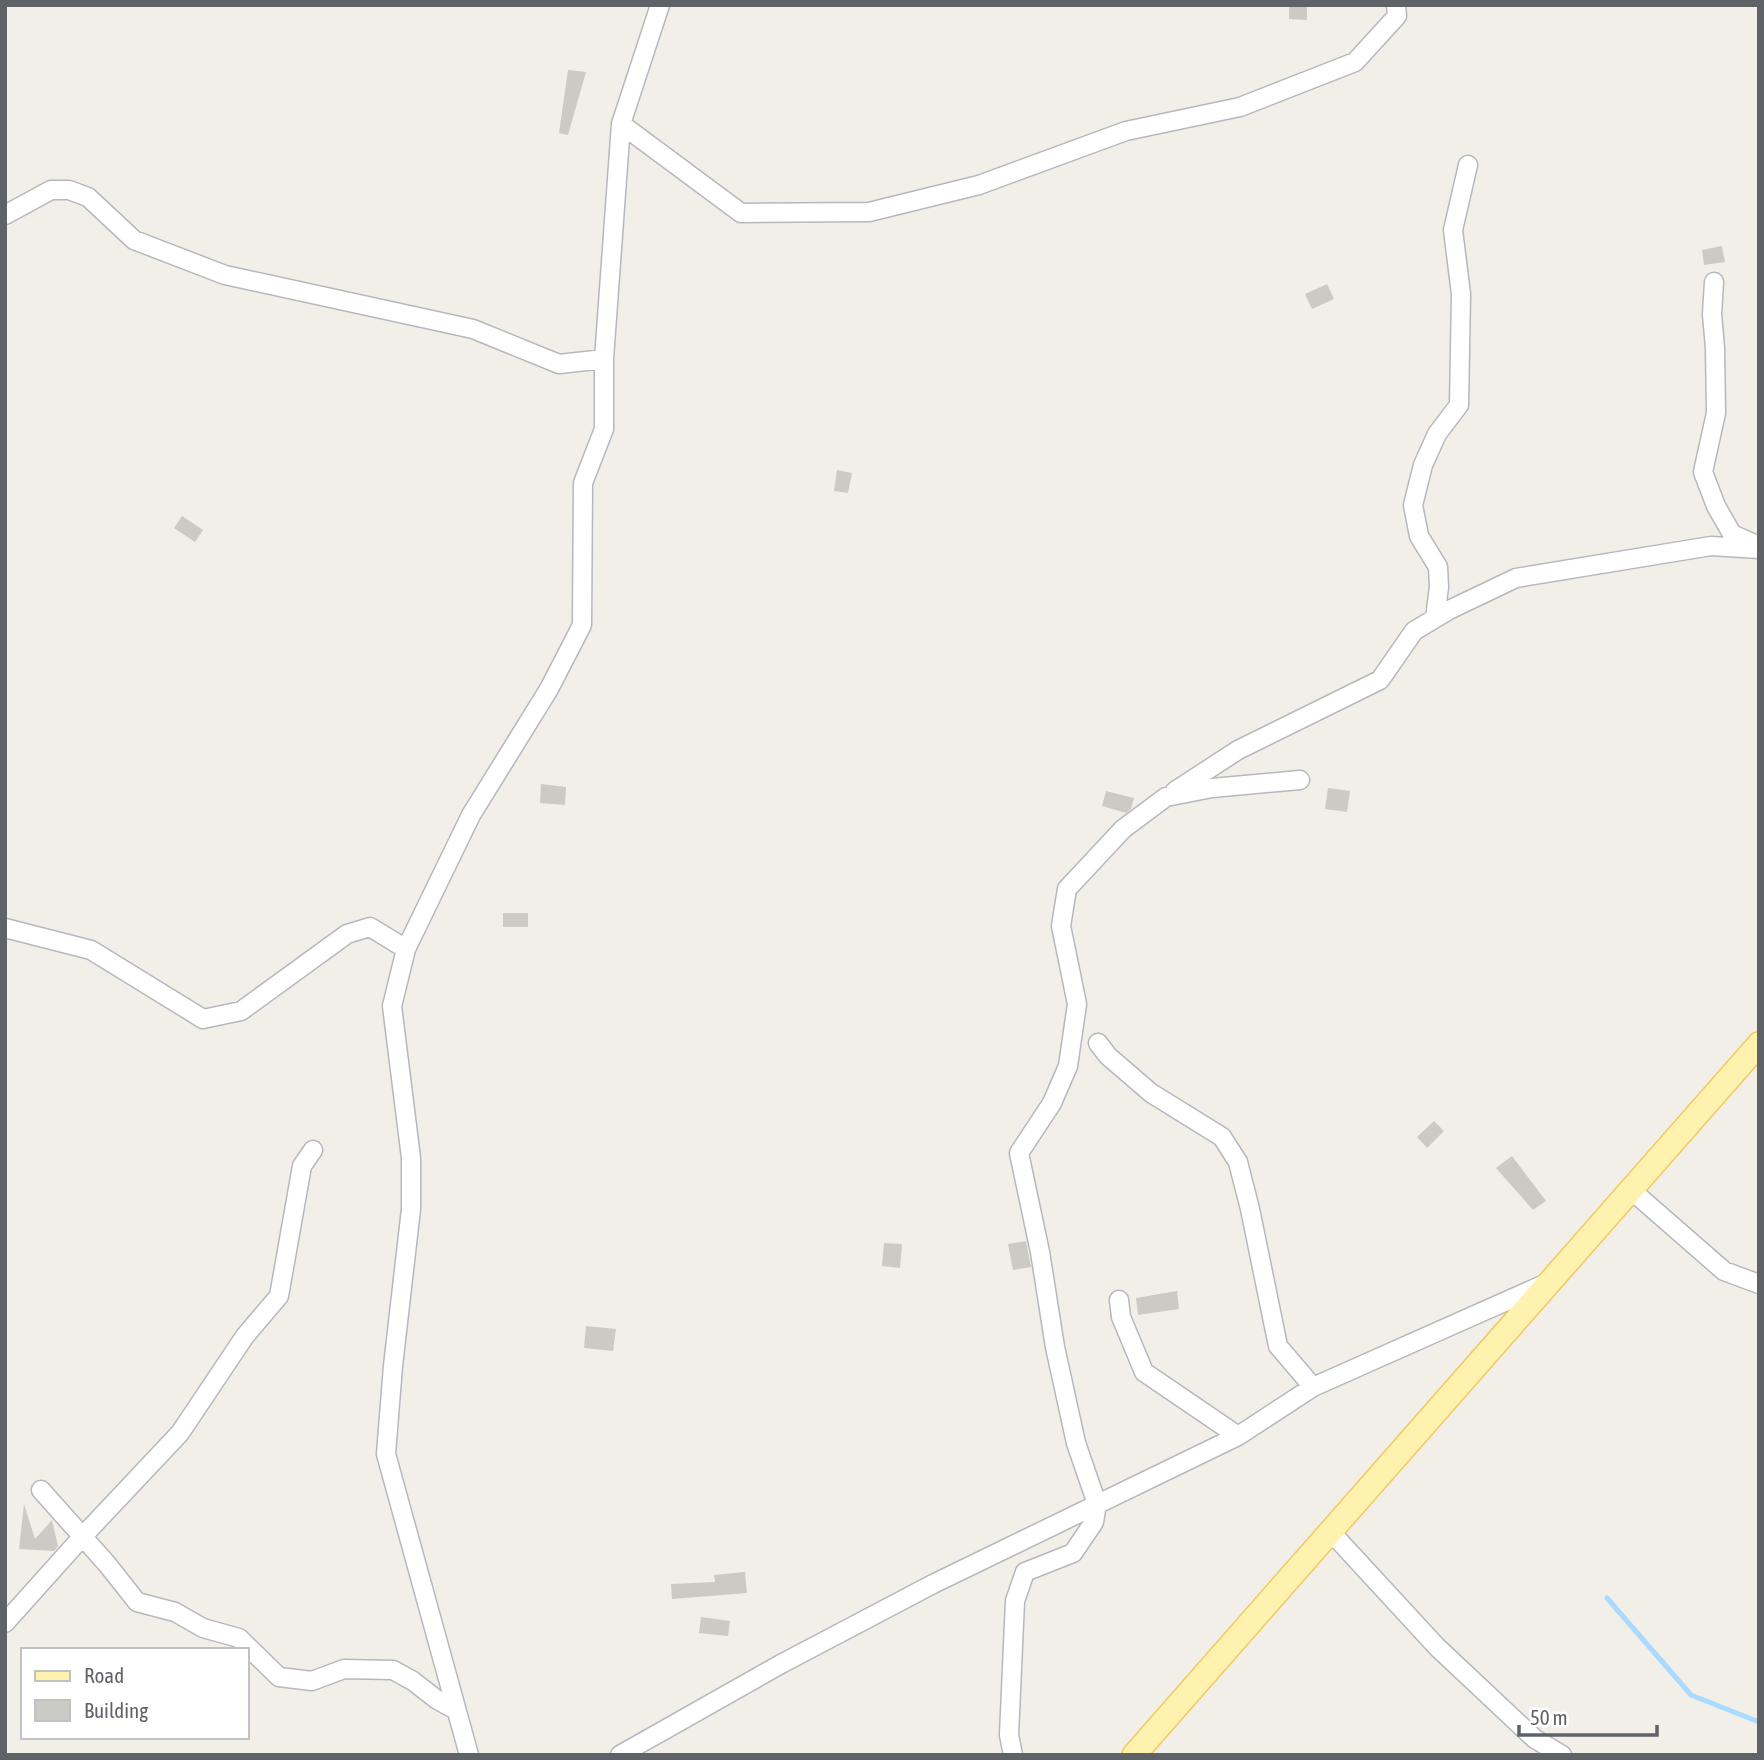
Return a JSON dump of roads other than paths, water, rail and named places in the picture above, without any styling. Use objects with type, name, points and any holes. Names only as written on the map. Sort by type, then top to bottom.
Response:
[{"type":"main road","points":[[1134,1755],[1759,1044]]},
{"type":"street","points":[[469,1755],[386,1454],[411,1209],[411,1158],[392,1006],[406,948],[471,815],[550,689],[582,625],[583,483],[604,429],[604,359],[621,124],[660,5]]},
{"type":"street","points":[[621,124],[741,213],[869,212],[979,185],[1126,131],[1240,107],[1355,62],[1397,16],[1396,5]]},
{"type":"street","points":[[1435,618],[1439,587],[1438,567],[1419,536],[1413,505],[1423,465],[1437,434],[1459,405],[1461,294],[1453,230],[1468,165]]},
{"type":"street","points":[[5,215],[51,190],[69,190],[88,197],[134,240],[225,275],[473,329],[559,364],[604,359]]},
{"type":"street","points":[[1714,282],[1712,314],[1716,413],[1703,472],[1716,506],[1732,534],[1759,547]]},
{"type":"street","points":[[1013,1755],[1009,1735],[1015,1601],[1025,1572],[1073,1552],[1094,1522],[1097,1504],[1076,1443],[1068,1407],[1019,1153],[1052,1102],[1068,1066],[1077,1004],[1061,926],[1067,889],[1123,829],[1166,797],[1238,750],[1380,680],[1414,631],[1435,618],[1516,578],[1711,546],[1759,547]]},
{"type":"street","points":[[1166,797],[1212,788],[1300,780]]},
{"type":"street","points":[[5,928],[91,950],[203,1019],[241,1011],[346,934],[370,927],[406,948]]},
{"type":"street","points":[[1098,1043],[1108,1056],[1151,1093],[1222,1137],[1238,1162],[1278,1346],[1313,1387]]},
{"type":"street","points":[[5,1623],[180,1433],[245,1336],[279,1296],[302,1166],[313,1150]]},
{"type":"street","points":[[1630,1189],[1724,1271],[1759,1284]]},
{"type":"street","points":[[620,1755],[781,1664],[933,1584],[1238,1436],[1313,1387],[1547,1283]]},
{"type":"street","points":[[1119,1300],[1121,1317],[1144,1372],[1238,1436]]},
{"type":"street","points":[[41,1490],[137,1602],[175,1612],[203,1628],[239,1638],[279,1676],[312,1681],[344,1669],[393,1670],[456,1710]]},
{"type":"street","points":[[1330,1531],[1437,1647],[1535,1739],[1562,1755]]},
{"type":"waterway","points":[[1607,1598],[1691,1695],[1759,1722]]}]
